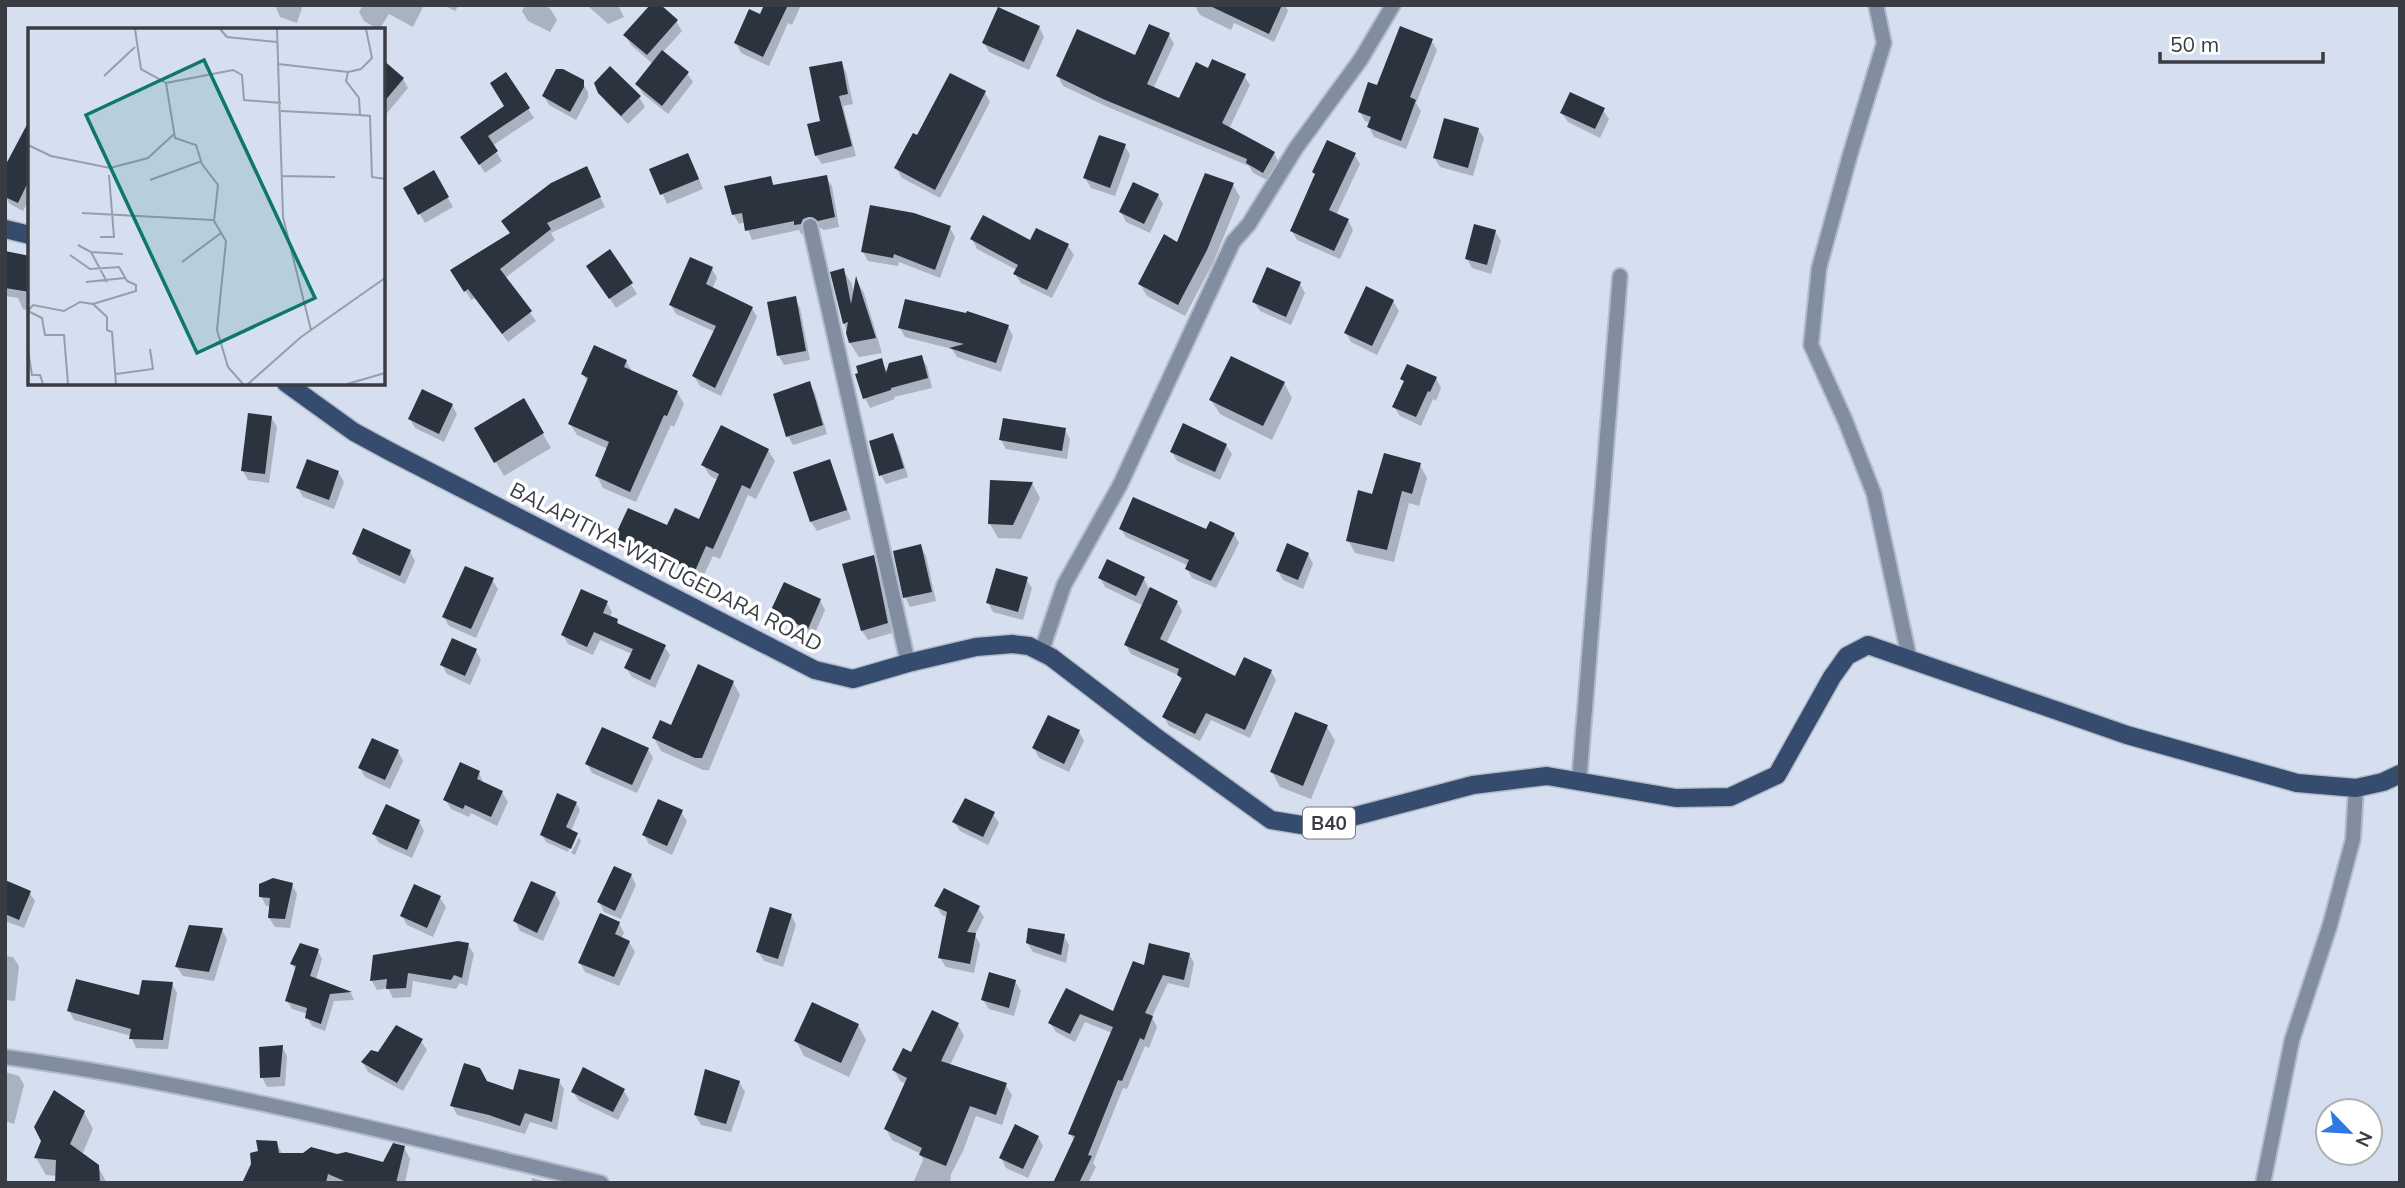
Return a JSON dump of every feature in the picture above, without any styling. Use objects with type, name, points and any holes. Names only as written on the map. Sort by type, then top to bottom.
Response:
[{"type":"main road","points":[[5,229],[28,234]]},
{"type":"main road","name":"BALAPITIYA-WATUGEDARA ROAD","points":[[289,385],[354,432],[815,670],[853,679],[976,648],[1013,643],[1042,650],[1271,820],[1314,827],[1474,785],[1547,776],[1676,798],[1730,797],[1777,775],[1832,677],[1847,656],[1868,645],[1909,657],[2127,735],[2297,783],[2356,788],[2383,782],[2400,774]]},
{"type":"street","points":[[1042,650],[1064,585],[1120,485],[1233,242],[1250,224],[1296,148],[1361,59],[1393,5]]},
{"type":"street","points":[[1876,5],[1884,43],[1819,268],[1811,345],[1845,420],[1874,494],[1909,657]]},
{"type":"street","points":[[810,226],[908,663]]},
{"type":"street","points":[[1579,782],[1620,276]]},
{"type":"street","points":[[2263,1183],[2291,1040],[2330,925],[2353,839],[2356,788]]},
{"type":"street","points":[[5,1056],[222,1096],[601,1183]]},
{"type":"building","points":[[650,5],[661,5],[678,20],[647,55],[623,35]]},
{"type":"building","points":[[764,5],[788,5],[763,57],[734,43],[749,9],[760,14]]},
{"type":"building","points":[[1208,5],[1282,5],[1269,34]]},
{"type":"building","points":[[998,7],[1040,26],[1024,62],[982,43]]},
{"type":"building","points":[[1149,24],[1170,33],[1147,84],[1179,98],[1196,62],[1208,68],[1212,59],[1246,74],[1222,123],[1275,152],[1263,173],[1246,163],[1247,159],[1103,99],[1056,76],[1077,29],[1135,55]]},
{"type":"building","points":[[1400,26],[1433,39],[1410,97],[1416,100],[1401,141],[1367,127],[1371,117],[1358,112],[1368,82],[1377,85]]},
{"type":"building","points":[[662,50],[689,72],[662,106],[635,84]]},
{"type":"building","points":[[842,61],[848,94],[839,96],[852,146],[815,156],[807,124],[820,121],[809,67]]},
{"type":"building","points":[[385,62],[404,78],[385,101]]},
{"type":"building","points":[[610,66],[641,96],[621,116],[598,93],[594,83]]},
{"type":"building","points":[[556,69],[563,69],[584,80],[584,87],[570,112],[542,96]]},
{"type":"building","points":[[506,72],[530,108],[488,136],[498,151],[479,165],[460,137],[504,106],[490,83]]},
{"type":"building","points":[[950,73],[986,91],[935,190],[894,168],[913,133],[917,135]]},
{"type":"building","points":[[1570,92],[1605,108],[1595,129],[1560,113]]},
{"type":"building","points":[[1444,118],[1479,128],[1468,168],[1433,158]]},
{"type":"building","points":[[28,123],[28,182],[18,203],[5,197],[5,166]]},
{"type":"building","points":[[1099,135],[1126,144],[1110,188],[1083,178]]},
{"type":"building","points":[[1327,140],[1356,153],[1329,210],[1349,219],[1334,251],[1290,231]]},
{"type":"building","points":[[688,153],[699,179],[660,195],[649,169]]},
{"type":"building","points":[[587,166],[601,197],[547,223],[551,229],[500,269],[532,311],[502,334],[468,289],[464,292],[450,270],[510,233],[501,221],[551,183]]},
{"type":"building","points":[[434,170],[449,197],[418,215],[403,188]]},
{"type":"building","points":[[1205,173],[1234,183],[1207,250],[1178,305],[1138,284],[1164,234],[1177,242]]},
{"type":"building","points":[[827,175],[835,217],[818,221],[809,217],[803,219],[801,224],[794,225],[794,221],[745,231],[742,213],[732,215],[724,186],[771,176],[773,185]]},
{"type":"building","points":[[1133,182],[1159,194],[1144,224],[1119,212]]},
{"type":"building","points":[[870,205],[914,213],[951,226],[935,270],[894,254],[893,258],[861,252]]},
{"type":"building","points":[[983,215],[1030,240],[1036,228],[1069,244],[1047,290],[1013,274],[1018,265],[970,239]]},
{"type":"building","points":[[1474,224],[1496,230],[1487,265],[1465,259]]},
{"type":"building","points":[[610,249],[633,283],[609,299],[586,266]]},
{"type":"building","points":[[5,251],[28,256],[28,292],[5,288]]},
{"type":"building","points":[[690,257],[713,267],[706,284],[753,307],[715,388],[692,376],[716,326],[669,305]]},
{"type":"building","points":[[1267,267],[1301,282],[1286,317],[1252,302]]},
{"type":"building","points":[[844,268],[851,304],[856,276],[876,338],[849,343],[846,333],[848,322],[843,324],[830,272]]},
{"type":"building","points":[[1366,286],[1394,300],[1372,346],[1344,333]]},
{"type":"building","points":[[796,296],[806,351],[777,356],[767,302]]},
{"type":"building","points":[[905,299],[966,313],[967,311],[1009,325],[996,363],[949,348],[964,344],[898,328]]},
{"type":"building","points":[[594,345],[627,360],[624,367],[678,391],[667,416],[664,415],[630,492],[595,476],[609,442],[568,424],[588,378],[581,374]]},
{"type":"building","points":[[922,355],[928,378],[863,399],[855,374],[858,373],[856,366],[882,358],[886,373],[889,363]]},
{"type":"building","points":[[1231,356],[1285,382],[1263,426],[1209,400]]},
{"type":"building","points":[[1407,364],[1437,377],[1416,417],[1392,407],[1404,381],[1400,379]]},
{"type":"building","points":[[810,381],[823,425],[786,437],[773,394]]},
{"type":"building","points":[[422,389],[453,404],[439,434],[408,419]]},
{"type":"building","points":[[524,398],[544,433],[494,463],[474,428]]},
{"type":"building","points":[[248,413],[272,416],[265,474],[241,471]]},
{"type":"building","points":[[1003,418],[1066,428],[1062,451],[999,440]]},
{"type":"building","points":[[1183,423],[1227,444],[1215,472],[1170,452]]},
{"type":"building","points":[[721,425],[769,449],[750,489],[742,485],[713,549],[706,546],[695,571],[614,538],[628,508],[667,525],[675,508],[699,519],[719,474],[701,465]]},
{"type":"building","points":[[893,433],[904,468],[879,476],[869,441]]},
{"type":"building","points":[[1384,453],[1421,463],[1412,494],[1402,491],[1387,550],[1346,541],[1358,490],[1372,494]]},
{"type":"building","points":[[307,459],[339,471],[329,500],[296,488]]},
{"type":"building","points":[[830,459],[847,510],[810,522],[793,472]]},
{"type":"building","points":[[990,480],[1033,482],[1013,525],[988,524]]},
{"type":"building","points":[[1133,497],[1206,529],[1210,521],[1235,533],[1211,581],[1185,569],[1189,560],[1119,529]]},
{"type":"building","points":[[363,528],[411,550],[400,576],[352,554]]},
{"type":"building","points":[[1287,543],[1309,553],[1298,580],[1276,571]]},
{"type":"building","points":[[921,544],[932,592],[903,598],[893,551]]},
{"type":"building","points":[[874,555],[888,623],[861,631],[842,564]]},
{"type":"building","points":[[1107,559],[1145,577],[1136,596],[1098,578]]},
{"type":"building","points":[[465,566],[494,578],[471,629],[442,617]]},
{"type":"building","points":[[996,568],[1028,577],[1018,612],[986,603]]},
{"type":"building","points":[[784,582],[821,599],[808,629],[770,612]]},
{"type":"building","points":[[1150,587],[1178,601],[1160,639],[1235,676],[1244,657],[1272,670],[1245,730],[1206,713],[1195,734],[1162,717],[1182,678],[1177,675],[1179,669],[1124,645]]},
{"type":"building","points":[[581,589],[608,601],[603,613],[618,619],[617,623],[666,645],[650,680],[624,668],[633,649],[594,632],[587,647],[561,635]]},
{"type":"building","points":[[452,638],[477,649],[465,676],[440,665]]},
{"type":"building","points":[[698,664],[734,681],[702,758],[695,758],[652,738],[660,720],[671,725]]},
{"type":"building","points":[[1295,712],[1328,725],[1303,786],[1270,772]]},
{"type":"building","points":[[1048,715],[1080,730],[1064,764],[1032,748]]},
{"type":"building","points":[[602,727],[649,748],[632,785],[585,764]]},
{"type":"building","points":[[372,738],[399,750],[385,780],[358,768]]},
{"type":"building","points":[[460,762],[480,771],[477,779],[503,791],[491,817],[465,805],[463,809],[443,800]]},
{"type":"building","points":[[557,793],[577,802],[566,827],[578,833],[571,849],[540,835]]},
{"type":"building","points":[[965,798],[995,812],[983,837],[952,822]]},
{"type":"building","points":[[658,799],[683,810],[667,846],[642,835]]},
{"type":"building","points":[[386,804],[420,820],[407,850],[372,834]]},
{"type":"building","points":[[614,866],[632,874],[615,911],[597,902]]},
{"type":"building","points":[[273,878],[293,883],[285,919],[268,918],[270,898],[259,897],[259,884]]},
{"type":"building","points":[[5,880],[31,891],[19,920],[5,914]]},
{"type":"building","points":[[531,881],[556,892],[537,933],[513,921]]},
{"type":"building","points":[[414,884],[441,896],[427,928],[400,916]]},
{"type":"building","points":[[944,888],[980,906],[967,932],[976,933],[970,964],[938,958],[947,912],[934,906]]},
{"type":"building","points":[[770,907],[792,914],[778,959],[756,952]]},
{"type":"building","points":[[600,913],[620,922],[615,934],[630,941],[614,977],[578,963]]},
{"type":"building","points":[[189,925],[223,928],[209,972],[175,967]]},
{"type":"building","points":[[1028,928],[1065,934],[1061,955],[1026,943]]},
{"type":"building","points":[[458,941],[469,943],[462,978],[454,975],[451,980],[408,973],[406,988],[386,989],[387,979],[370,981],[373,955]]},
{"type":"building","points":[[300,943],[319,949],[310,976],[352,992],[330,994],[321,1024],[305,1018],[307,1008],[285,1001],[296,966],[290,964]]},
{"type":"building","points":[[1149,943],[1190,953],[1184,980],[1163,975],[1145,1013],[1153,1016],[1144,1040],[1140,1038],[1122,1081],[1118,1080],[1088,1155],[1092,1156],[1079,1183],[1053,1183],[1075,1136],[1068,1134],[1113,1027],[1080,1014],[1070,1034],[1048,1023],[1066,988],[1113,1011],[1133,961],[1144,965]]},
{"type":"building","points":[[989,972],[1016,980],[1009,1008],[981,1000]]},
{"type":"building","points":[[76,979],[139,995],[142,980],[173,982],[163,1040],[129,1039],[131,1029],[67,1011]]},
{"type":"building","points":[[812,1002],[859,1024],[841,1063],[794,1041]]},
{"type":"building","points":[[932,1010],[959,1023],[941,1061],[1007,1083],[996,1115],[970,1106],[946,1166],[919,1155],[922,1148],[884,1129],[907,1078],[892,1070],[903,1048],[911,1052]]},
{"type":"building","points":[[396,1025],[423,1039],[397,1083],[361,1062],[371,1050],[378,1052]]},
{"type":"building","points":[[283,1045],[280,1077],[260,1078],[259,1047]]},
{"type":"building","points":[[464,1063],[480,1068],[487,1081],[513,1090],[519,1069],[560,1079],[552,1122],[525,1113],[520,1126],[450,1106]]},
{"type":"building","points":[[583,1067],[625,1089],[613,1112],[571,1092]]},
{"type":"building","points":[[705,1069],[740,1081],[726,1124],[694,1115]]},
{"type":"building","points":[[54,1090],[85,1111],[70,1144],[99,1165],[100,1183],[55,1183],[56,1160],[34,1158],[41,1141],[34,1127]]},
{"type":"building","points":[[1015,1124],[1039,1136],[1023,1169],[999,1158]]},
{"type":"building","points":[[256,1140],[277,1141],[279,1153],[303,1153],[311,1147],[337,1154],[346,1152],[383,1162],[393,1143],[405,1146],[396,1183],[349,1183],[328,1174],[326,1183],[242,1183],[251,1164],[250,1153],[258,1151]]}]
